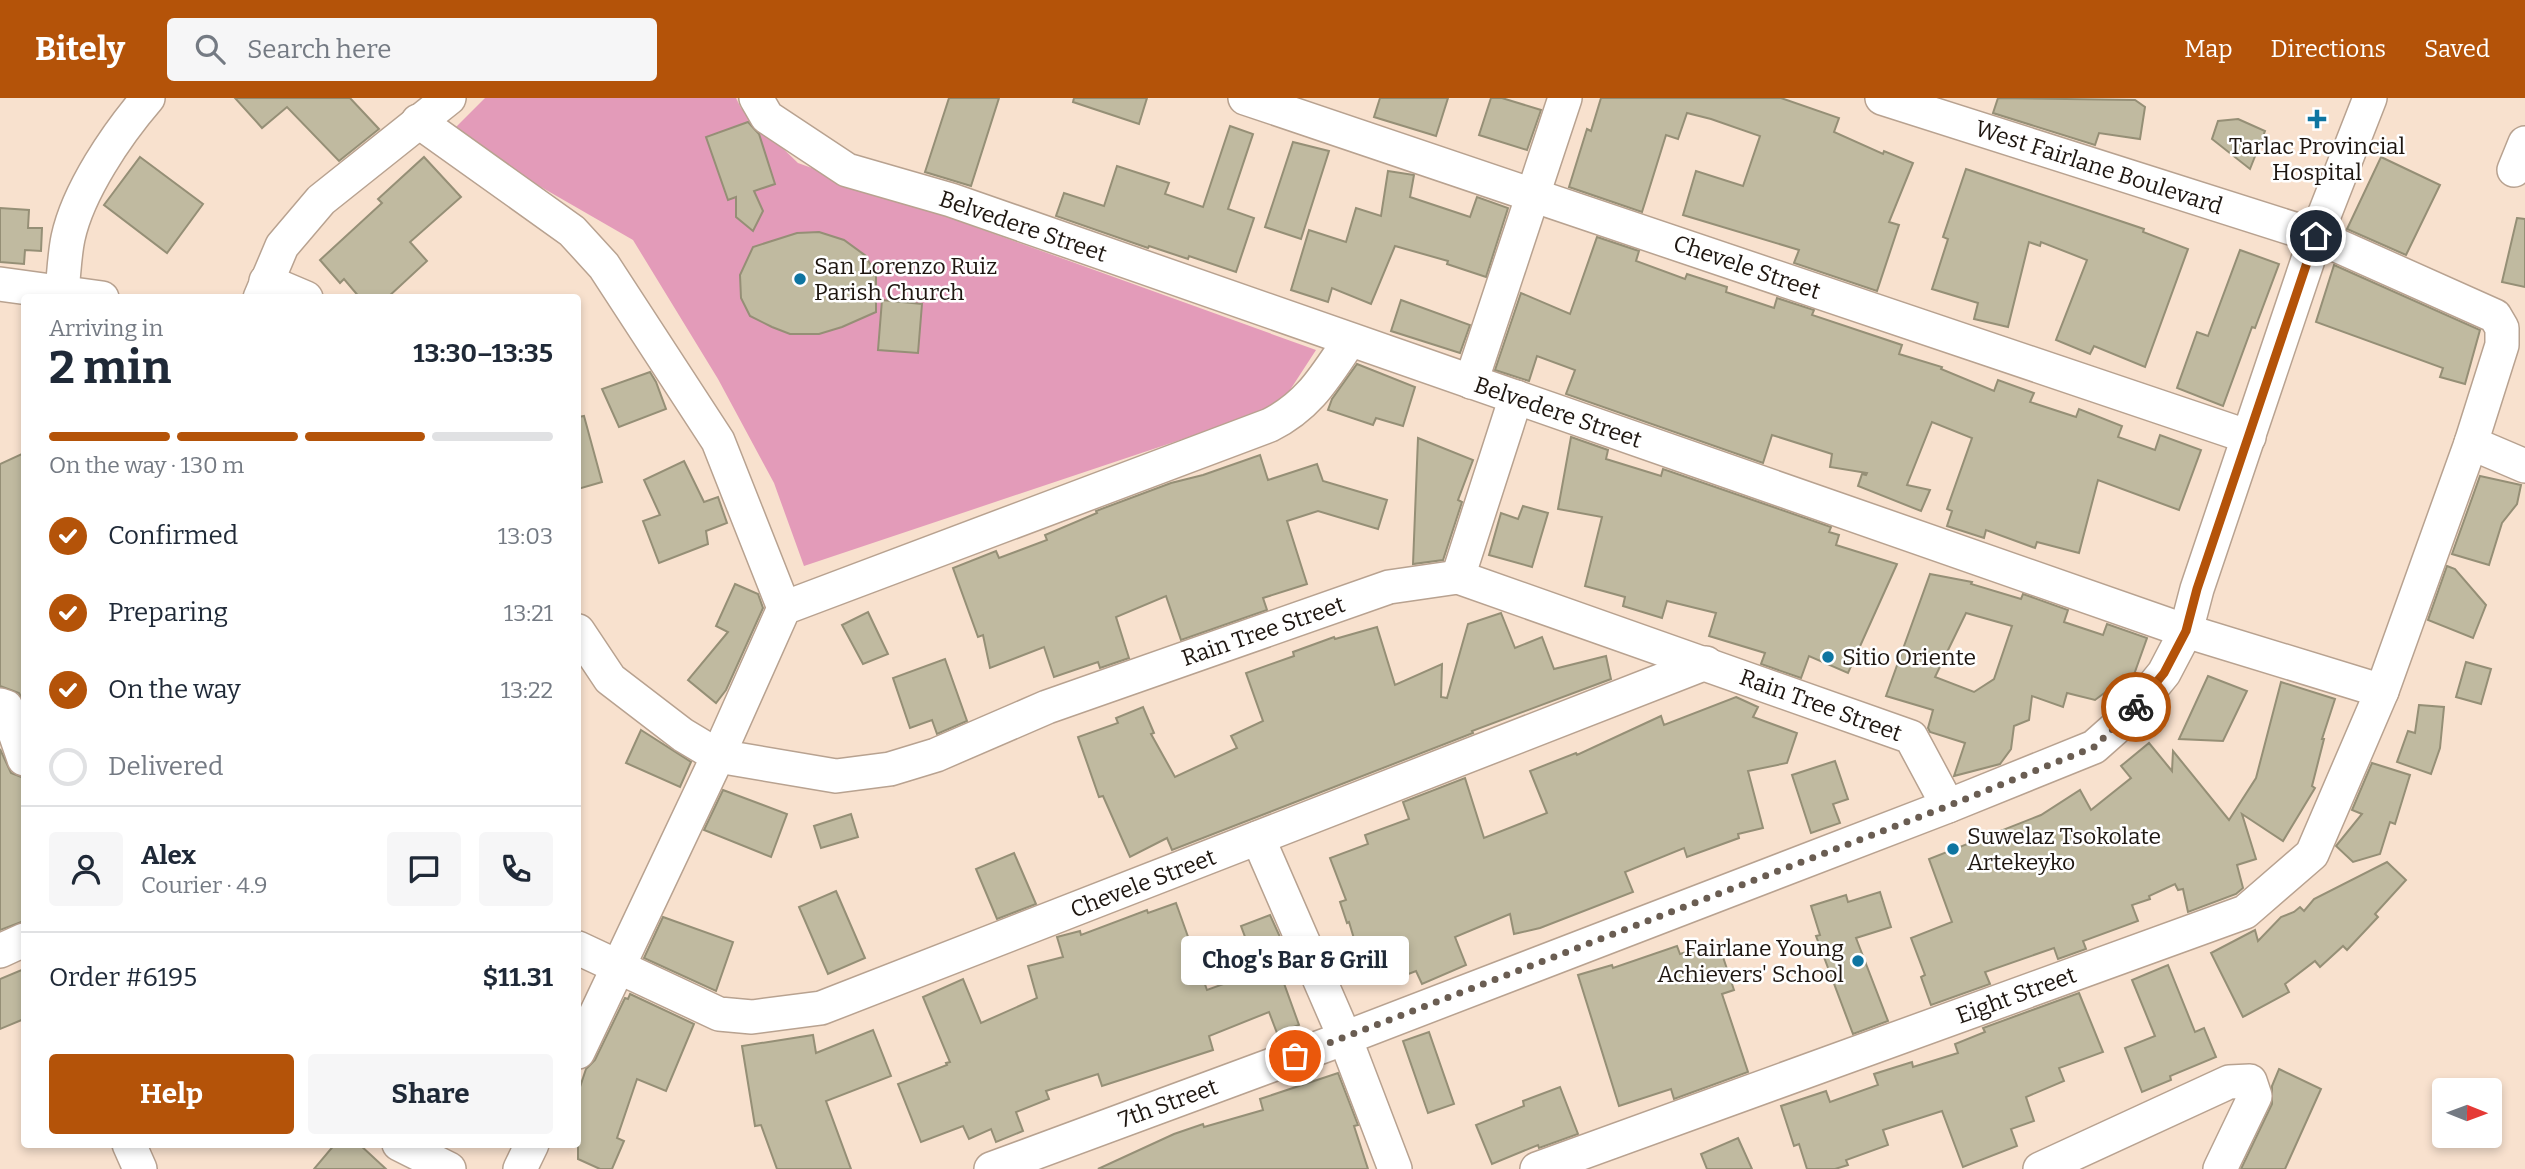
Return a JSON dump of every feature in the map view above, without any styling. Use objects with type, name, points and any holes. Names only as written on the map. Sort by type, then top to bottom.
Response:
[{"type":"street","points":[[62,294],[68,237],[88,187],[122,128],[148,98]]},
{"type":"street","points":[[287,294],[263,289],[282,246],[321,200],[449,98]]},
{"type":"street","name":"Belvedere Street","points":[[756,98],[767,117],[847,170],[951,200],[2186,631],[2382,691]]},
{"type":"street","name":"Chevele Street","points":[[1245,98],[2249,437]]},
{"type":"street","points":[[1471,382],[1565,98]]},
{"type":"street","name":"West Fairlane Boulevard","points":[[1882,98],[2316,236],[2495,316],[2502,328],[2502,345],[2471,443]]},
{"type":"street","name":"7th Street","points":[[991,1169],[1345,1038],[1948,806],[2094,747],[2129,716],[2164,673],[2186,631],[2197,589],[2316,236],[2370,98]]},
{"type":"street","points":[[418,121],[572,231],[604,266],[718,441],[784,608]]},
{"type":"street","points":[[0,284],[56,294]]},
{"type":"street","points":[[581,1046],[718,756],[784,608],[1270,425],[1289,415],[1313,394],[1350,340]]},
{"type":"street","points":[[1458,578],[1516,397]]},
{"type":"street","points":[[2471,443],[2525,466]]},
{"type":"street","name":"Eight Street","points":[[1537,1169],[2245,912],[2312,854],[2382,691],[2471,443]]},
{"type":"street","name":"Rain Tree Street","points":[[581,636],[610,679],[683,735],[718,756],[836,776],[890,769],[936,755],[1047,707],[1389,587],[1458,578],[1911,737],[1948,806]]},
{"type":"street","name":"Chevele Street","points":[[581,949],[719,1014],[752,1017],[821,1008],[1706,663]]},
{"type":"street","points":[[0,705],[6,707],[21,750]]},
{"type":"street","points":[[1258,838],[1345,1038],[1395,1169]]},
{"type":"street","points":[[0,951],[21,941]]},
{"type":"street","points":[[2044,1168],[2229,1082],[2250,1081],[2255,1096],[2220,1169]]},
{"type":"street","points":[[131,1148],[140,1169]]},
{"type":"street","points":[[407,1148],[449,1169]]},
{"type":"street","points":[[520,1169],[530,1148]]},
{"type":"shaded area","points":[[485,98],[736,98],[741,108],[798,163],[1316,350],[1279,407],[804,566],[774,483],[718,379],[633,240],[449,134]]},
{"type":"building","points":[[235,98],[350,98],[379,129],[339,161],[287,107],[262,128]]},
{"type":"building","points":[[949,98],[999,98],[971,186],[925,172]]},
{"type":"building","points":[[1074,98],[1147,98],[1139,124],[1073,102]]},
{"type":"building","points":[[1380,98],[1448,98],[1436,136],[1374,117]]},
{"type":"building","points":[[1491,98],[1502,98],[1541,110],[1527,150],[1479,135]]},
{"type":"building","points":[[1601,98],[1781,98],[1839,118],[1834,132],[1883,154],[1884,151],[1913,163],[1889,222],[1899,225],[1877,291],[1794,263],[1799,250],[1683,215],[1696,171],[1743,186],[1760,136],[1711,119],[1687,113],[1678,139],[1666,135],[1642,212],[1569,187],[1587,129],[1591,131]]},
{"type":"building","points":[[1998,98],[2135,100],[2145,107],[2140,139],[2099,133],[2095,145],[1993,113]]},
{"type":"building","points":[[2238,119],[2265,131],[2250,169],[2212,139],[2218,121]]},
{"type":"building","points":[[748,122],[759,134],[775,184],[754,191],[763,211],[753,231],[736,217],[736,197],[728,200],[706,137]]},
{"type":"building","points":[[1230,126],[1253,134],[1228,209],[1254,218],[1236,272],[1189,256],[1188,259],[1149,246],[1148,248],[1056,216],[1064,193],[1104,206],[1117,166],[1169,183],[1165,194],[1203,207]]},
{"type":"building","points":[[1293,142],[1329,151],[1301,239],[1265,227]]},
{"type":"building","points":[[140,157],[203,204],[167,253],[104,205]]},
{"type":"building","points":[[424,157],[461,197],[410,242],[427,261],[391,294],[357,294],[344,279],[340,283],[320,260],[382,203],[378,199]]},
{"type":"building","points":[[2381,157],[2440,185],[2406,255],[2347,229]]},
{"type":"building","points":[[1966,169],[2144,229],[2143,232],[2188,249],[2145,367],[2094,346],[2090,354],[2056,340],[2087,260],[2041,242],[2040,246],[2029,242],[2008,327],[1974,319],[1978,303],[1932,289],[1948,239],[1943,237]]},
{"type":"building","points":[[1388,171],[1414,175],[1410,197],[1470,217],[1477,197],[1508,208],[1486,277],[1447,264],[1448,261],[1395,246],[1371,304],[1332,288],[1328,302],[1291,290],[1309,230],[1346,242],[1356,208],[1381,216]]},
{"type":"building","points":[[0,208],[29,210],[28,228],[42,228],[41,251],[25,250],[24,264],[0,262]]},
{"type":"building","points":[[2517,218],[2525,219],[2525,287],[2502,282]]},
{"type":"building","points":[[819,232],[844,240],[866,256],[876,276],[876,312],[819,334],[790,334],[750,316],[741,298],[740,275],[753,247],[797,233]]},
{"type":"building","points":[[1597,237],[1639,251],[1636,261],[1685,279],[1687,274],[1727,287],[1726,292],[1774,308],[1777,298],[1814,310],[1812,315],[1902,345],[1899,354],[1942,367],[1941,369],[1994,391],[1998,380],[2034,393],[2030,402],[2076,417],[2079,409],[2122,426],[2118,437],[2155,450],[2160,435],[2201,450],[2179,510],[2098,480],[2079,553],[2037,542],[2035,548],[1986,530],[1984,538],[1947,526],[1952,511],[1947,509],[1972,438],[1932,422],[1907,485],[1930,490],[1921,511],[1858,486],[1862,474],[1867,473],[1830,467],[1832,454],[1772,435],[1763,463],[1566,394],[1575,370],[1537,356],[1529,381],[1495,370],[1521,293],[1570,314]]},
{"type":"building","points":[[2240,250],[2279,264],[2223,406],[2177,388],[2197,332],[2208,336]]},
{"type":"building","points":[[2334,265],[2480,330],[2465,384],[2440,377],[2443,368],[2316,322]]},
{"type":"building","points":[[882,300],[922,304],[918,353],[878,350]]},
{"type":"building","points":[[1401,300],[1470,325],[1460,353],[1391,331]]},
{"type":"building","points":[[1357,364],[1415,387],[1403,426],[1376,418],[1373,425],[1328,410],[1332,399]]},
{"type":"building","points":[[650,372],[666,409],[619,427],[602,389]]},
{"type":"building","points":[[581,416],[584,416],[602,482],[581,488]]},
{"type":"building","points":[[1571,437],[1608,450],[1606,459],[1661,476],[1663,469],[1831,527],[1829,532],[1839,535],[1836,545],[1897,564],[1848,673],[1809,656],[1801,678],[1761,664],[1765,653],[1709,636],[1716,613],[1667,601],[1662,618],[1623,606],[1625,597],[1585,586],[1602,517],[1558,509]]},
{"type":"building","points":[[1418,438],[1473,460],[1458,500],[1462,502],[1443,560],[1413,564]]},
{"type":"building","points":[[21,454],[21,697],[19,693],[0,686],[0,464]]},
{"type":"building","points":[[1260,455],[1268,480],[1317,464],[1323,481],[1387,500],[1378,529],[1318,511],[1287,521],[1307,584],[1263,598],[1267,610],[1181,640],[1166,596],[1116,617],[1129,658],[1100,668],[1098,662],[1054,677],[1044,647],[990,668],[983,635],[978,637],[953,568],[996,551],[999,558],[1047,540],[1045,535],[1097,513],[1096,511],[1171,483]]},
{"type":"building","points":[[684,461],[704,502],[718,497],[727,523],[706,531],[708,544],[659,563],[643,521],[660,515],[644,480]]},
{"type":"building","points":[[2480,476],[2521,485],[2517,504],[2502,523],[2489,565],[2452,554]]},
{"type":"building","points":[[1523,506],[1548,513],[1532,567],[1489,555],[1501,513],[1518,519]]},
{"type":"building","points":[[2447,566],[2455,569],[2486,605],[2473,638],[2428,620]]},
{"type":"building","points":[[1930,574],[1972,582],[1971,584],[2021,599],[2023,594],[2068,610],[2064,622],[2103,635],[2107,624],[2147,638],[2131,683],[2116,698],[2107,691],[2095,700],[2067,693],[2063,707],[2032,696],[2029,720],[2014,726],[2011,749],[2000,764],[1954,776],[1965,743],[1930,732],[1928,728],[1933,710],[1886,696]],"holes":[[[1966,613],[2012,626],[1994,679],[1974,692],[1935,677]]]},
{"type":"building","points":[[735,584],[758,594],[763,608],[726,690],[716,703],[688,680],[728,632],[716,626]]},
{"type":"building","points":[[868,612],[888,654],[863,664],[842,625]]},
{"type":"building","points":[[1501,613],[1515,648],[1542,637],[1554,669],[1606,656],[1611,679],[1172,850],[1167,838],[1130,857],[1103,796],[1099,797],[1078,737],[1118,723],[1116,718],[1143,707],[1154,733],[1151,734],[1175,777],[1237,748],[1231,736],[1263,721],[1246,673],[1294,656],[1293,652],[1334,637],[1335,639],[1377,627],[1395,685],[1442,664],[1441,697],[1447,698],[1468,624]]},
{"type":"building","points":[[945,659],[967,721],[937,734],[932,720],[910,728],[893,678]]},
{"type":"building","points":[[2466,662],[2491,669],[2481,704],[2456,697]]},
{"type":"building","points":[[2208,676],[2247,691],[2223,741],[2179,739]]},
{"type":"building","points":[[2281,682],[2335,699],[2322,739],[2312,786],[2315,788],[2283,841],[2242,814],[2256,859],[2237,865],[2243,888],[2236,894],[2188,912],[2183,889],[2178,890],[2175,884],[2149,896],[2150,899],[2132,905],[2138,921],[2083,941],[2086,949],[2058,959],[2054,948],[1985,972],[1990,984],[1931,1005],[1921,977],[1925,975],[1911,938],[1952,922],[1929,859],[2041,815],[2080,790],[2091,810],[2131,778],[2121,766],[2149,743],[2172,771],[2173,751],[2229,820],[2256,778]]},
{"type":"building","points":[[1736,697],[1758,707],[1753,717],[1797,733],[1787,763],[1748,771],[1763,828],[1738,834],[1739,838],[1687,857],[1684,848],[1625,872],[1633,892],[1540,928],[1514,934],[1510,914],[1455,937],[1466,965],[1422,984],[1416,971],[1393,980],[1385,956],[1361,962],[1340,902],[1346,900],[1330,858],[1368,844],[1365,835],[1409,819],[1403,802],[1465,778],[1484,838],[1547,813],[1530,771],[1576,753],[1577,755],[1661,716],[1664,725]]},
{"type":"building","points":[[2419,705],[2444,707],[2440,748],[2431,774],[2397,762],[2408,731],[2415,733]]},
{"type":"building","points":[[641,730],[691,762],[680,787],[626,763]]},
{"type":"building","points":[[0,749],[11,773],[21,777],[21,922],[0,930]]},
{"type":"building","points":[[1835,761],[1848,799],[1833,804],[1840,823],[1811,833],[1792,775]]},
{"type":"building","points":[[2372,763],[2410,775],[2395,824],[2390,822],[2380,854],[2353,862],[2336,846],[2362,814],[2352,810]]},
{"type":"building","points":[[723,790],[787,814],[771,857],[704,830]]},
{"type":"building","points":[[851,814],[858,837],[821,848],[814,826]]},
{"type":"building","points":[[1014,853],[1036,904],[997,919],[976,869]]},
{"type":"building","points":[[2387,862],[2406,880],[2375,914],[2378,917],[2347,950],[2343,946],[2320,967],[2315,961],[2285,984],[2289,992],[2243,1017],[2211,953],[2255,930],[2258,941],[2281,917],[2300,907],[2304,911],[2314,899]]},
{"type":"building","points":[[836,891],[865,958],[828,974],[799,907]]},
{"type":"building","points":[[1880,892],[1891,927],[1856,938],[1888,1021],[1853,1034],[1816,936],[1820,935],[1811,906],[1846,895],[1848,902]]},
{"type":"building","points":[[1176,903],[1207,990],[1254,973],[1250,962],[1254,961],[1241,926],[1270,915],[1295,970],[1281,975],[1299,1025],[1277,1033],[1269,1012],[1209,1036],[1213,1050],[1102,1086],[1098,1074],[1046,1091],[1049,1099],[1016,1112],[1023,1131],[996,1142],[991,1129],[969,1139],[963,1126],[921,1142],[898,1084],[950,1062],[923,997],[963,979],[981,1023],[1037,998],[1028,966],[1063,957],[1057,937],[1080,931],[1081,935],[1147,910],[1148,913]]},
{"type":"building","points":[[663,917],[733,942],[716,991],[644,958]]},
{"type":"building","points":[[1718,942],[1734,990],[1722,994],[1748,1072],[1674,1099],[1671,1089],[1619,1106],[1578,975],[1612,965],[1613,968],[1677,946],[1680,954]]},
{"type":"building","points":[[2168,965],[2195,1032],[2204,1028],[2216,1057],[2170,1076],[2171,1080],[2142,1092],[2125,1048],[2155,1036],[2132,980]]},
{"type":"building","points":[[21,970],[21,1020],[0,1029],[0,979]]},
{"type":"building","points":[[2079,993],[2103,1052],[2059,1068],[2064,1081],[2026,1097],[2034,1121],[2011,1129],[2017,1146],[1963,1167],[1942,1111],[1883,1130],[1888,1145],[1846,1160],[1848,1165],[1835,1169],[1807,1169],[1799,1144],[1794,1146],[1781,1106],[1826,1091],[1830,1102],[1878,1085],[1874,1074],[1912,1062],[1913,1067],[1958,1053],[1955,1044],[1985,1032],[1983,1028]]},
{"type":"building","points":[[630,994],[694,1024],[666,1091],[637,1079],[617,1138],[624,1141],[612,1169],[600,1169],[578,1159],[578,1148],[581,1148],[581,1084],[586,1069],[595,1060],[625,998],[628,999]]},
{"type":"building","points":[[873,1030],[891,1076],[826,1101],[851,1169],[777,1169],[761,1125],[755,1126],[742,1046],[813,1035],[816,1053]]},
{"type":"building","points":[[1429,1032],[1454,1104],[1428,1113],[1403,1041]]},
{"type":"building","points":[[2279,1069],[2321,1089],[2285,1169],[2241,1169],[2272,1104],[2272,1086]]},
{"type":"building","points":[[1338,1073],[1358,1125],[1354,1126],[1368,1169],[1098,1169],[1174,1134],[1203,1124],[1204,1127],[1263,1110],[1260,1099]]},
{"type":"building","points":[[1560,1087],[1578,1134],[1539,1148],[1538,1145],[1492,1164],[1476,1125],[1524,1106],[1523,1101]]},
{"type":"building","points":[[1738,1138],[1752,1169],[1707,1169],[1701,1154]]},
{"type":"building","points":[[332,1148],[363,1148],[386,1169],[314,1169]]},
{"type":"way so far","points":[[1295,1056],[1948,806],[2094,747],[2136,707]]},
{"type":"place","name":"Tarlac Provincial Hospital","points":[[2317,119]]},
{"type":"place","name":"San Lorenzo Ruiz Parish Church","points":[[800,279]]},
{"type":"place","name":"Sitio Oriente","points":[[1828,657]]},
{"type":"place","name":"Suwelaz Tsokolate Artekeyko","points":[[1953,849]]},
{"type":"place","name":"Fairlane Young Achievers' School","points":[[1858,961]]},
{"type":"place","name":"Chog's Bar & Grill","points":[[1295,1056]]},
{"type":"route","points":[[2136,707],[2164,673],[2186,631],[2197,589],[2316,236]]}]
